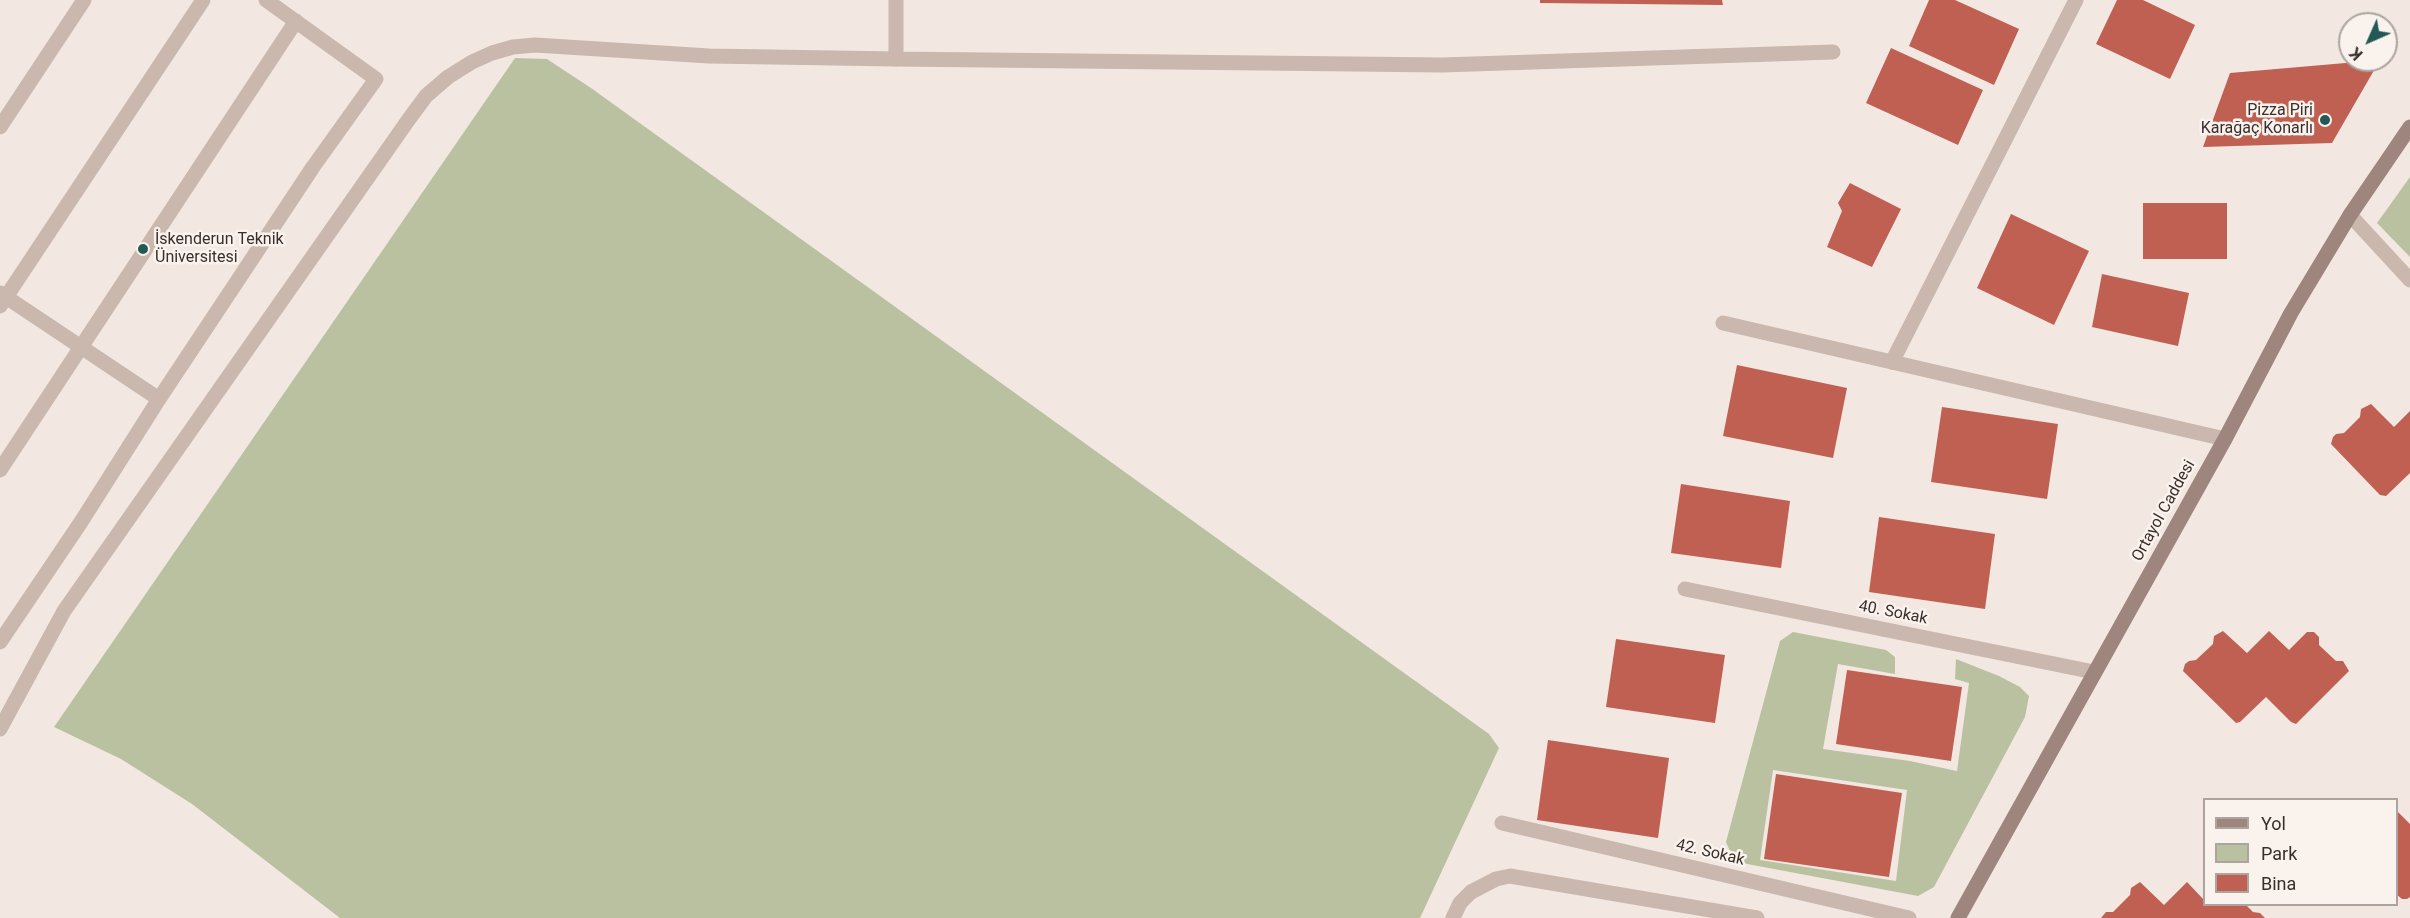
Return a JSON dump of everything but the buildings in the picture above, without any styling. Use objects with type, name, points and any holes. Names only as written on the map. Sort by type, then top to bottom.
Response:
[{"type":"street","points":[[0,127],[84,0]]},
{"type":"street","points":[[159,399],[81,347],[2,299],[203,0]]},
{"type":"street","points":[[0,642],[336,132],[376,79],[266,0]]},
{"type":"street","points":[[896,0],[896,58]]},
{"type":"street","points":[[1892,362],[2076,0]]},
{"type":"street","points":[[0,470],[296,21]]},
{"type":"street","points":[[0,729],[64,611],[409,119],[426,96],[448,77],[492,53],[513,47],[535,45],[710,56],[1443,65],[1833,52]]},
{"type":"street","name":"Ortayol Caddesi","points":[[1958,918],[2225,439],[2291,313],[2350,215],[2410,127]]},
{"type":"street","points":[[2350,215],[2410,280]]},
{"type":"street","points":[[1723,322],[2225,439]]},
{"type":"street","name":"40. Sokak","points":[[1685,589],[2094,672]]},
{"type":"street","name":"42. Sokak","points":[[1502,823],[1909,918]]},
{"type":"street","points":[[1453,918],[1460,903],[1471,892],[1496,879],[1509,876],[1757,918]]},
{"type":"green space","points":[[515,58],[547,59],[591,88],[1489,734],[1499,748],[1420,918],[340,918],[192,804],[121,759],[54,727]]},
{"type":"green space","points":[[2410,177],[2410,257],[2377,223]]},
{"type":"green space","points":[[1793,632],[1886,650],[1895,657],[1895,674],[1838,664],[1823,749],[1910,761],[1957,771],[1969,683],[1955,679],[1956,659],[1999,676],[2020,687],[2029,696],[2025,717],[1934,887],[1918,896],[1742,863],[1729,849],[1726,842],[1780,641]],"holes":[[[1773,770],[1907,790],[1896,881],[1760,860]]]},
{"type":"place","name":"Pizza Piri Karağaç Konarlı","points":[[2325,120]]},
{"type":"place","name":"İskenderun Teknik Üniversitesi","points":[[143,249]]}]
